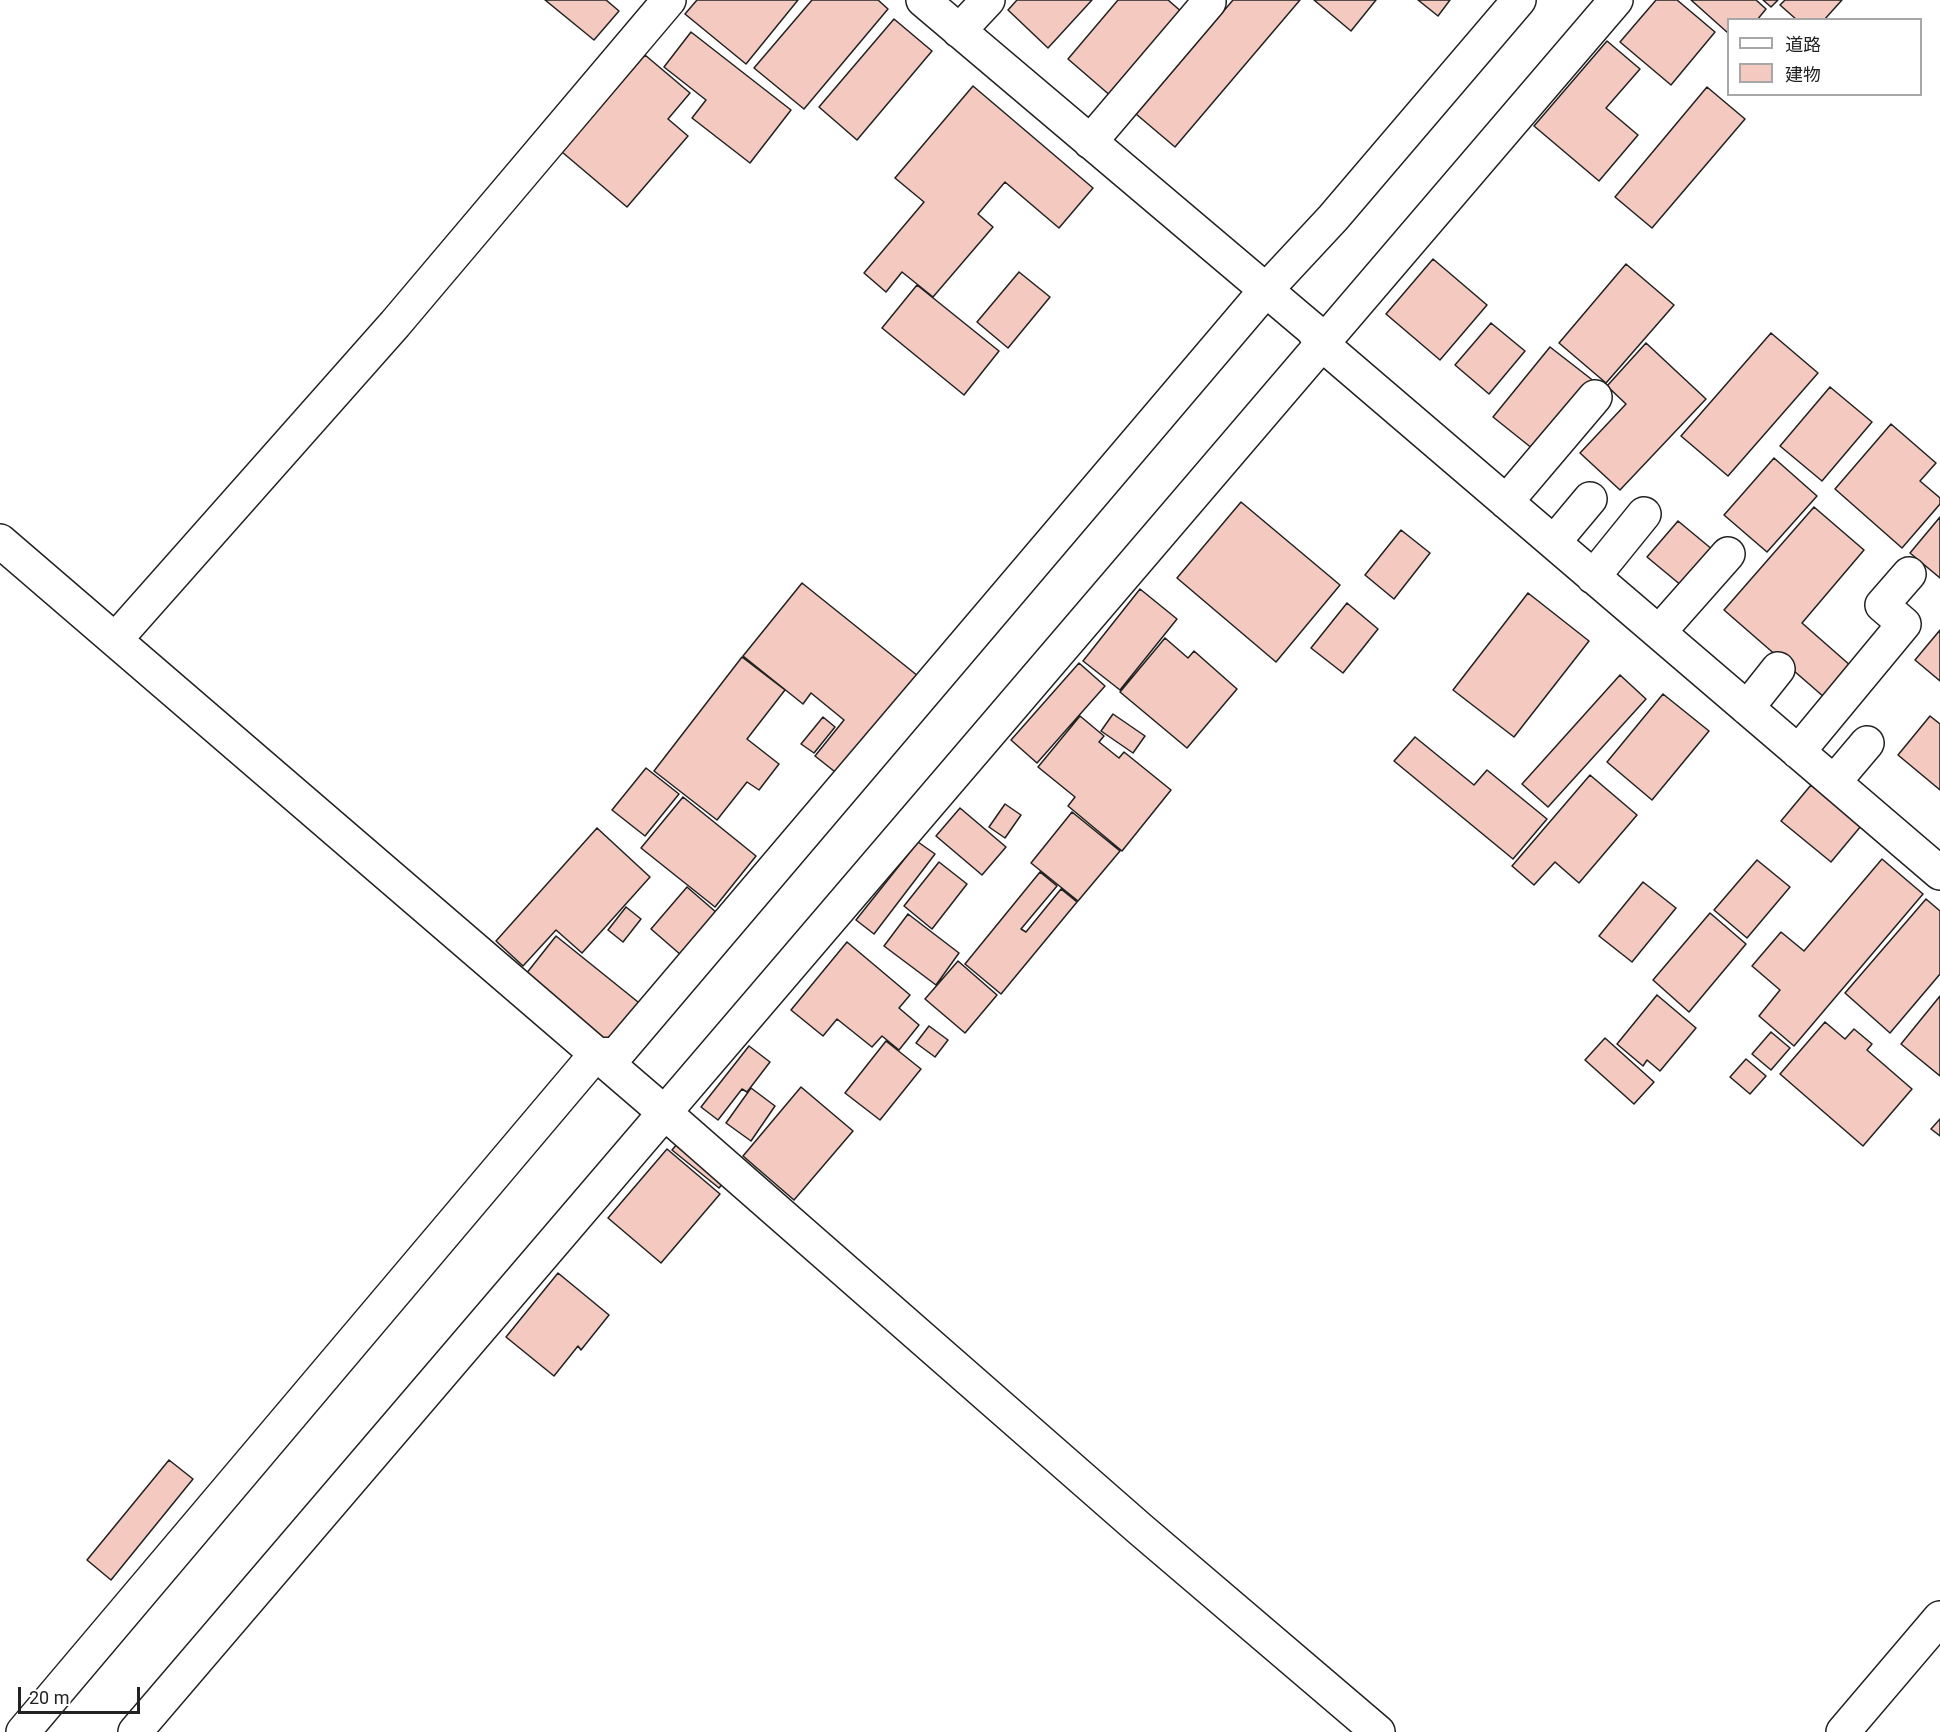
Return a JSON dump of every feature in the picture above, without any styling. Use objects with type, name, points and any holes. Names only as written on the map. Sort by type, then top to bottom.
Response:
[{"type":"street","points":[[115,640],[395,324],[669,0]]},
{"type":"street","points":[[923,0],[973,16],[1096,135],[1269,295],[1331,328],[1520,486],[1561,534],[1617,548],[1672,617],[1761,690],[1834,782],[1937,865]]},
{"type":"street","points":[[23,1732],[616,1055],[1269,295],[1519,0]]},
{"type":"street","points":[[135,1732],[658,1107],[1616,0]]},
{"type":"street","points":[[1096,135],[1209,2]]},
{"type":"street","points":[[1520,486],[1595,397]]},
{"type":"street","points":[[1561,534],[1590,499]]},
{"type":"street","points":[[0,541],[658,1107],[1122,1513],[1378,1732]]},
{"type":"street","points":[[1672,617],[1728,554]]},
{"type":"street","points":[[1805,743],[1904,624],[1882,605],[1909,574]]},
{"type":"street","points":[[1834,782],[1867,743]]},
{"type":"street","points":[[1842,1732],[1940,1618]]},
{"type":"building","points":[[545,0],[606,0],[619,11],[594,40]]},
{"type":"building","points":[[697,0],[798,0],[746,64],[685,14]]},
{"type":"building","points":[[812,0],[878,0],[888,9],[804,109],[754,68]]},
{"type":"building","points":[[1017,0],[1092,0],[1048,48],[1008,10]]},
{"type":"building","points":[[1118,0],[1168,0],[1183,13],[1112,97],[1068,59]]},
{"type":"building","points":[[1233,0],[1300,0],[1175,147],[1136,114]]},
{"type":"building","points":[[1314,0],[1376,0],[1351,31]]},
{"type":"building","points":[[1418,0],[1450,0],[1438,16]]},
{"type":"building","points":[[1656,0],[1677,0],[1715,32],[1671,85],[1620,42]]},
{"type":"building","points":[[1691,0],[1756,0],[1766,9],[1759,18],[1727,18],[1727,32]]},
{"type":"building","points":[[1763,0],[1778,0],[1771,7]]},
{"type":"building","points":[[1785,0],[1842,0],[1826,18],[1795,18],[1780,5]]},
{"type":"building","points":[[894,19],[932,51],[857,140],[819,107]]},
{"type":"building","points":[[691,32],[791,110],[750,163],[692,118],[706,100],[664,67]]},
{"type":"building","points":[[1607,41],[1640,69],[1606,108],[1638,135],[1599,181],[1534,126]]},
{"type":"building","points":[[645,55],[690,93],[668,119],[688,136],[627,207],[562,152]]},
{"type":"building","points":[[973,86],[1093,188],[1059,228],[1005,182],[978,214],[993,227],[933,297],[902,272],[886,292],[864,273],[924,202],[895,178]]},
{"type":"building","points":[[1707,87],[1745,119],[1652,228],[1615,197]]},
{"type":"building","points":[[1433,259],[1487,305],[1440,360],[1386,314]]},
{"type":"building","points":[[1626,264],[1674,305],[1606,383],[1559,343]]},
{"type":"building","points":[[1019,272],[1050,297],[1008,348],[977,322]]},
{"type":"building","points":[[917,285],[999,351],[964,395],[882,328]]},
{"type":"building","points":[[1491,323],[1525,351],[1489,394],[1455,365]]},
{"type":"building","points":[[1771,333],[1818,373],[1728,476],[1681,436]]},
{"type":"building","points":[[1646,343],[1706,399],[1620,490],[1580,453],[1626,404],[1607,386]]},
{"type":"building","points":[[1550,347],[1595,382],[1538,453],[1493,417]]},
{"type":"building","points":[[1830,387],[1872,422],[1822,481],[1780,446]]},
{"type":"building","points":[[1891,424],[1936,463],[1920,481],[1940,498],[1940,504],[1902,548],[1835,489]]},
{"type":"building","points":[[1774,458],[1817,496],[1767,552],[1724,515]]},
{"type":"building","points":[[1241,502],[1340,585],[1276,662],[1177,578]]},
{"type":"building","points":[[1814,507],[1864,550],[1802,623],[1859,673],[1832,704],[1724,610]]},
{"type":"building","points":[[1940,517],[1940,578],[1910,553]]},
{"type":"building","points":[[1678,521],[1713,550],[1682,586],[1647,557]]},
{"type":"building","points":[[1401,530],[1430,553],[1394,599],[1365,575]]},
{"type":"building","points":[[802,583],[923,680],[844,779],[815,756],[844,720],[811,693],[803,704],[743,656]]},
{"type":"building","points":[[1140,589],[1177,619],[1120,690],[1083,661]]},
{"type":"building","points":[[1528,593],[1589,641],[1514,737],[1453,690]]},
{"type":"building","points":[[1347,603],[1378,629],[1343,673],[1311,648]]},
{"type":"building","points":[[1940,630],[1940,681],[1915,660]]},
{"type":"building","points":[[1165,638],[1188,658],[1194,651],[1237,689],[1187,748],[1120,692]]},
{"type":"building","points":[[742,657],[785,690],[747,739],[779,764],[759,790],[747,782],[717,820],[654,771]]},
{"type":"building","points":[[1079,663],[1105,686],[1037,763],[1011,740]]},
{"type":"building","points":[[1620,675],[1646,699],[1548,807],[1522,784]]},
{"type":"building","points":[[1663,694],[1709,731],[1652,800],[1607,762]]},
{"type":"building","points":[[1113,714],[1145,736],[1133,753],[1101,731]]},
{"type":"building","points":[[1080,716],[1104,736],[1099,742],[1119,758],[1124,752],[1171,790],[1122,851],[1068,806],[1075,797],[1038,767]]},
{"type":"building","points":[[1930,716],[1940,724],[1940,790],[1898,755]]},
{"type":"building","points":[[823,717],[835,727],[814,753],[801,744]]},
{"type":"building","points":[[1415,737],[1474,785],[1487,770],[1547,819],[1513,859],[1394,761]]},
{"type":"building","points":[[646,768],[679,794],[645,836],[612,810]]},
{"type":"building","points":[[1590,775],[1637,815],[1579,883],[1555,862],[1534,885],[1512,866]]},
{"type":"building","points":[[1811,785],[1861,826],[1831,862],[1781,821]]},
{"type":"building","points":[[683,797],[756,856],[715,907],[641,848]]},
{"type":"building","points":[[1005,804],[1021,815],[1005,838],[989,827]]},
{"type":"building","points":[[960,808],[1006,847],[982,875],[936,836]]},
{"type":"building","points":[[1072,812],[1120,851],[1078,901],[1031,863]]},
{"type":"building","points":[[597,828],[650,877],[582,953],[556,930],[523,966],[496,941]]},
{"type":"building","points":[[918,842],[935,854],[874,934],[856,920]]},
{"type":"building","points":[[1882,859],[1923,894],[1794,1046],[1759,1016],[1780,990],[1752,966],[1781,932],[1804,951]]},
{"type":"building","points":[[1757,860],[1790,887],[1747,938],[1714,910]]},
{"type":"building","points":[[939,862],[967,884],[932,929],[904,906]]},
{"type":"building","points":[[1040,872],[1057,886],[1021,929],[1026,932],[1061,889],[1077,902],[1001,994],[965,964]]},
{"type":"building","points":[[1643,882],[1676,908],[1632,962],[1599,936]]},
{"type":"building","points":[[687,887],[717,913],[681,955],[651,929]]},
{"type":"building","points":[[1926,899],[1940,911],[1940,974],[1890,1033],[1845,993]]},
{"type":"building","points":[[626,907],[641,919],[623,942],[608,930]]},
{"type":"building","points":[[1710,913],[1746,944],[1689,1012],[1653,980]]},
{"type":"building","points":[[908,914],[959,953],[936,985],[884,946]]},
{"type":"building","points":[[556,936],[643,1006],[610,1048],[522,979]]},
{"type":"building","points":[[847,942],[910,995],[899,1008],[919,1025],[899,1050],[882,1036],[872,1047],[837,1019],[823,1036],[791,1010]]},
{"type":"building","points":[[958,961],[997,995],[965,1033],[925,999]]},
{"type":"building","points":[[1657,995],[1696,1028],[1660,1071],[1647,1060],[1643,1066],[1617,1044]]},
{"type":"building","points":[[1940,996],[1940,1076],[1901,1044]]},
{"type":"building","points":[[1825,1022],[1845,1039],[1854,1029],[1872,1044],[1867,1050],[1912,1089],[1863,1146],[1780,1074]]},
{"type":"building","points":[[929,1026],[948,1040],[935,1057],[916,1043]]},
{"type":"building","points":[[1771,1032],[1790,1048],[1771,1070],[1752,1054]]},
{"type":"building","points":[[1605,1038],[1654,1082],[1634,1104],[1585,1060]]},
{"type":"building","points":[[886,1041],[921,1069],[880,1120],[845,1093]]},
{"type":"building","points":[[749,1046],[770,1062],[747,1092],[742,1089],[718,1120],[701,1107]]},
{"type":"building","points":[[1746,1059],[1766,1076],[1750,1094],[1730,1077]]},
{"type":"building","points":[[801,1087],[853,1131],[794,1200],[743,1156]]},
{"type":"building","points":[[751,1088],[775,1106],[751,1141],[726,1123]]},
{"type":"building","points":[[1940,1119],[1940,1136],[1931,1129]]},
{"type":"building","points":[[683,1137],[729,1176],[719,1188],[672,1150]]},
{"type":"building","points":[[667,1149],[720,1194],[661,1263],[608,1218]]},
{"type":"building","points":[[558,1273],[609,1315],[581,1350],[578,1346],[554,1376],[506,1337]]},
{"type":"building","points":[[169,1460],[193,1479],[111,1580],[87,1560]]}]
